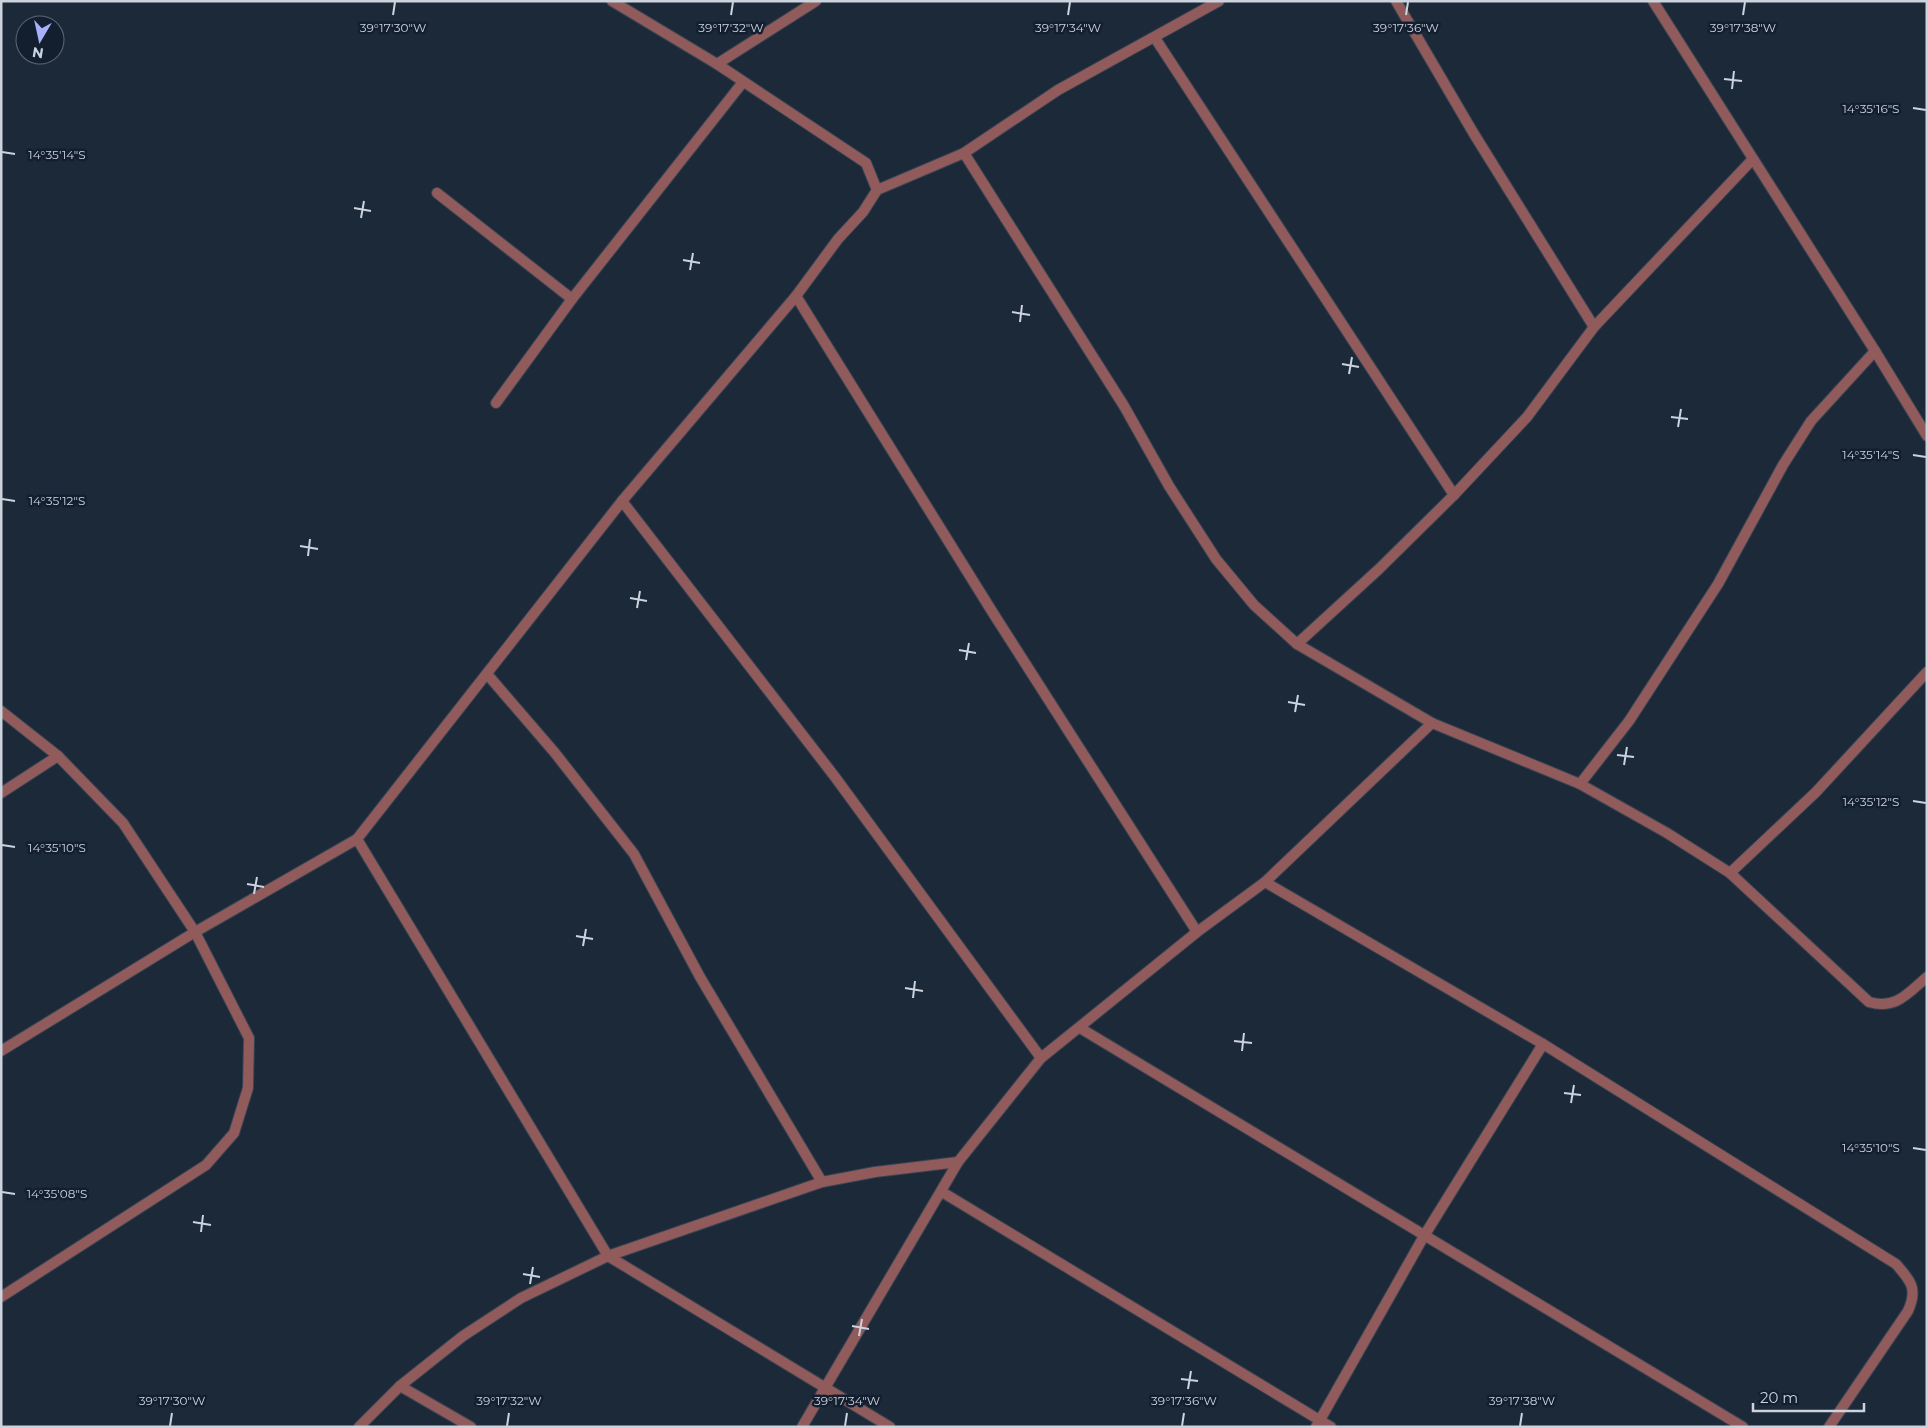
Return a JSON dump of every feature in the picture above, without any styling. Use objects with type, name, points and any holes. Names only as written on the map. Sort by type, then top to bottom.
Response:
[{"type":"street","points":[[612,1],[717,64],[866,163],[877,190]]},
{"type":"street","points":[[717,64],[816,1]]},
{"type":"street","points":[[1,1051],[195,932],[357,838],[622,501],[796,296],[838,239],[864,212],[877,190],[964,153],[1058,90],[1219,1]]},
{"type":"street","points":[[1396,1],[1474,134],[1594,326]]},
{"type":"street","points":[[1653,1],[1927,436]]},
{"type":"street","points":[[1155,38],[1454,495]]},
{"type":"street","points":[[496,403],[572,299],[743,82]]},
{"type":"street","points":[[964,153],[1124,406],[1169,486],[1216,559],[1254,605],[1297,644],[1432,723],[1580,784],[1667,833],[1730,873],[1869,1002],[1883,1005],[1897,1002],[1927,977]]},
{"type":"street","points":[[1297,644],[1379,570],[1454,495],[1527,417],[1594,326],[1752,160]]},
{"type":"street","points":[[437,193],[572,299]]},
{"type":"street","points":[[796,296],[993,613],[1197,932]]},
{"type":"street","points":[[1580,784],[1629,721],[1718,584],[1783,465],[1811,421],[1875,351]]},
{"type":"street","points":[[622,501],[835,777],[1041,1058]]},
{"type":"street","points":[[1730,873],[1816,792],[1927,672]]},
{"type":"street","points":[[487,674],[555,753],[634,854],[700,977],[822,1182]]},
{"type":"street","points":[[1,711],[58,756],[124,823],[195,932],[248,1038],[248,1088],[234,1133],[206,1165],[1,1297]]},
{"type":"street","points":[[802,1427],[958,1162],[1041,1058],[1197,932],[1265,882],[1432,723]]},
{"type":"street","points":[[1,793],[58,756]]},
{"type":"street","points":[[357,838],[608,1256],[890,1427]]},
{"type":"street","points":[[1265,882],[1543,1044],[1896,1264],[1907,1277],[1914,1290],[1912,1302],[1908,1311],[1829,1427]]},
{"type":"street","points":[[1080,1028],[1743,1427]]},
{"type":"street","points":[[1318,1424],[1424,1236],[1543,1044]]},
{"type":"street","points":[[359,1427],[400,1386],[463,1336],[521,1298],[608,1256],[822,1182],[875,1172],[958,1162]]},
{"type":"street","points":[[942,1192],[1318,1424],[1331,1427]]},
{"type":"street","points":[[400,1386],[471,1427]]}]
